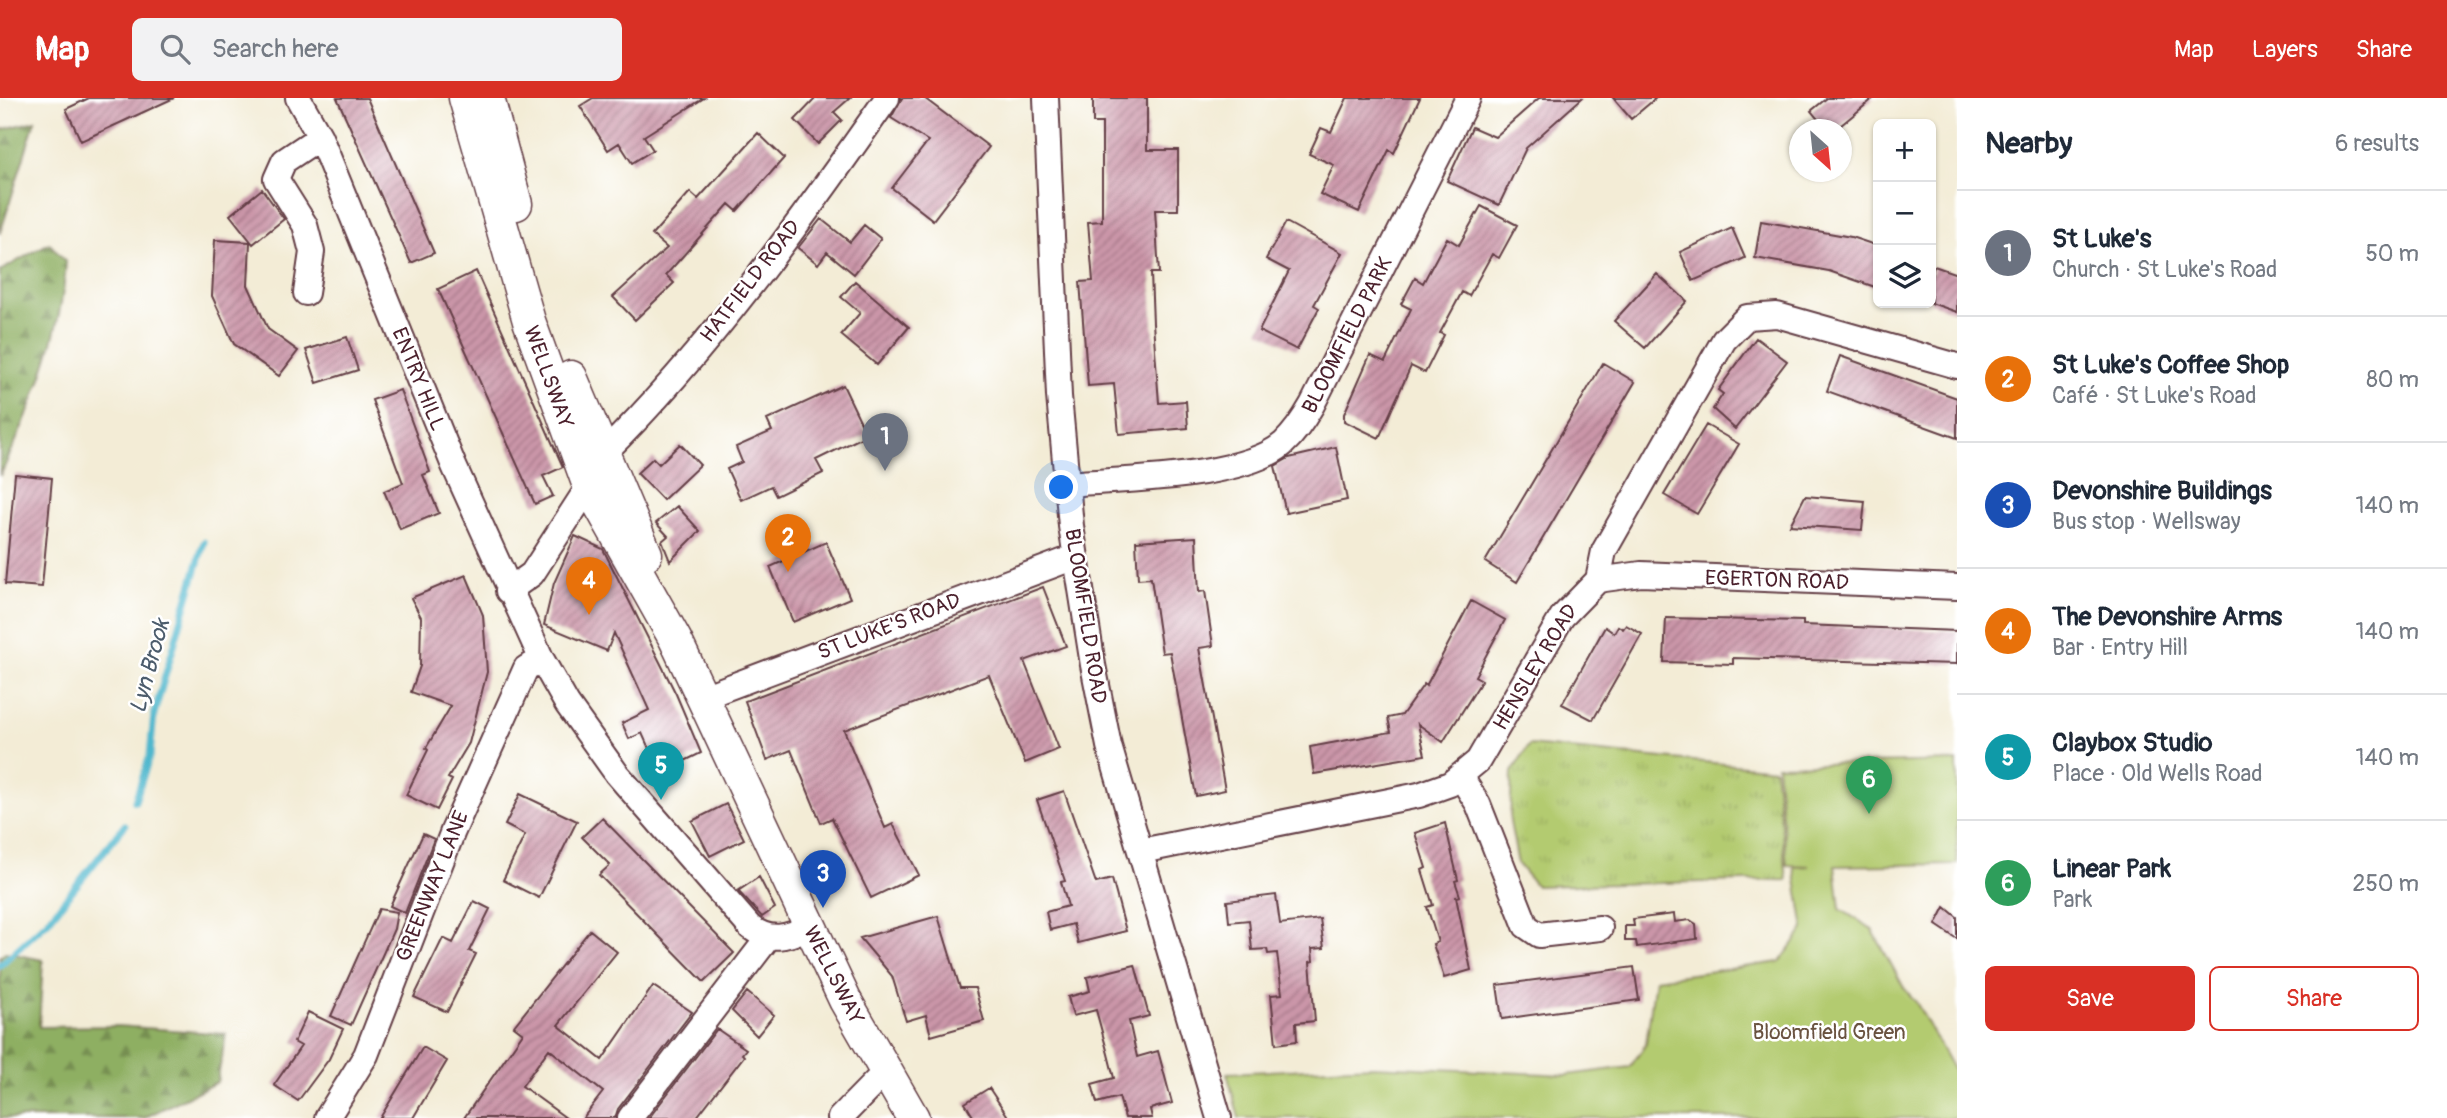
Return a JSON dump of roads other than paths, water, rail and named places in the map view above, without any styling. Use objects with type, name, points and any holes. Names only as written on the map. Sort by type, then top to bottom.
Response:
[{"type":"main road","name":"WELLSWAY","points":[[466,98],[526,310],[589,486],[675,639],[810,927],[885,1072],[912,1118]]},
{"type":"main road","name":"WELLSWAY","points":[[488,98],[540,290],[602,455],[663,594],[675,639]]},
{"type":"main road","points":[[589,486],[602,455]]},
{"type":"street","name":"ENTRY HILL","points":[[298,98],[320,137],[508,591],[542,660],[567,704],[617,774],[750,927],[768,938]]},
{"type":"street","name":"HATFIELD ROAD","points":[[602,455],[643,415],[735,301],[822,190],[887,98]]},
{"type":"street","name":"BLOOMFIELD ROAD","points":[[1046,98],[1059,396],[1075,557],[1109,746],[1219,1118]]},
{"type":"street","name":"BLOOMFIELD PARK","points":[[1067,484],[1224,469],[1255,460],[1281,445],[1300,425],[1312,405],[1468,98]]},
{"type":"street","points":[[306,293],[312,253],[305,225],[276,179],[284,161],[320,137]]},
{"type":"street","name":"HENSLEY ROAD","points":[[1141,851],[1419,795],[1440,789],[1461,777],[1482,754],[1562,617],[1598,580],[1604,551],[1724,340],[1747,317],[1777,315],[1957,366]]},
{"type":"street","points":[[508,591],[533,574],[589,486]]},
{"type":"street","name":"ST LUKE'S ROAD","points":[[703,696],[1075,557]]},
{"type":"street","name":"EGERTON ROAD","points":[[1598,580],[1641,574],[1957,587]]},
{"type":"street","name":"GREENWAY LANE","points":[[327,1118],[366,1055],[453,831],[526,668],[542,660]]},
{"type":"street","points":[[1461,777],[1478,804],[1526,926],[1539,935],[1600,928]]},
{"type":"street","points":[[630,1118],[768,938],[793,935],[810,927]]},
{"type":"street","points":[[840,1118],[885,1072]]},
{"type":"waterway","name":"Lyn Brook","points":[[135,801],[150,755],[154,714],[204,542]]},
{"type":"waterway","name":"Lyn Brook","points":[[0,965],[47,922],[125,825]]},
{"type":"place","name":"St Luke's","points":[[885,471]]},
{"type":"place","name":"St Luke's Coffee Shop","points":[[788,572]]},
{"type":"place","name":"The Devonshire Arms","points":[[589,615]]},
{"type":"place","name":"Claybox Studio","points":[[661,800]]},
{"type":"place","name":"Linear Park","points":[[1869,814]]},
{"type":"place","name":"Devonshire Buildings","points":[[823,908]]},
{"type":"park label","name":"Bloomfield Green","points":[[1829,1032]]}]
